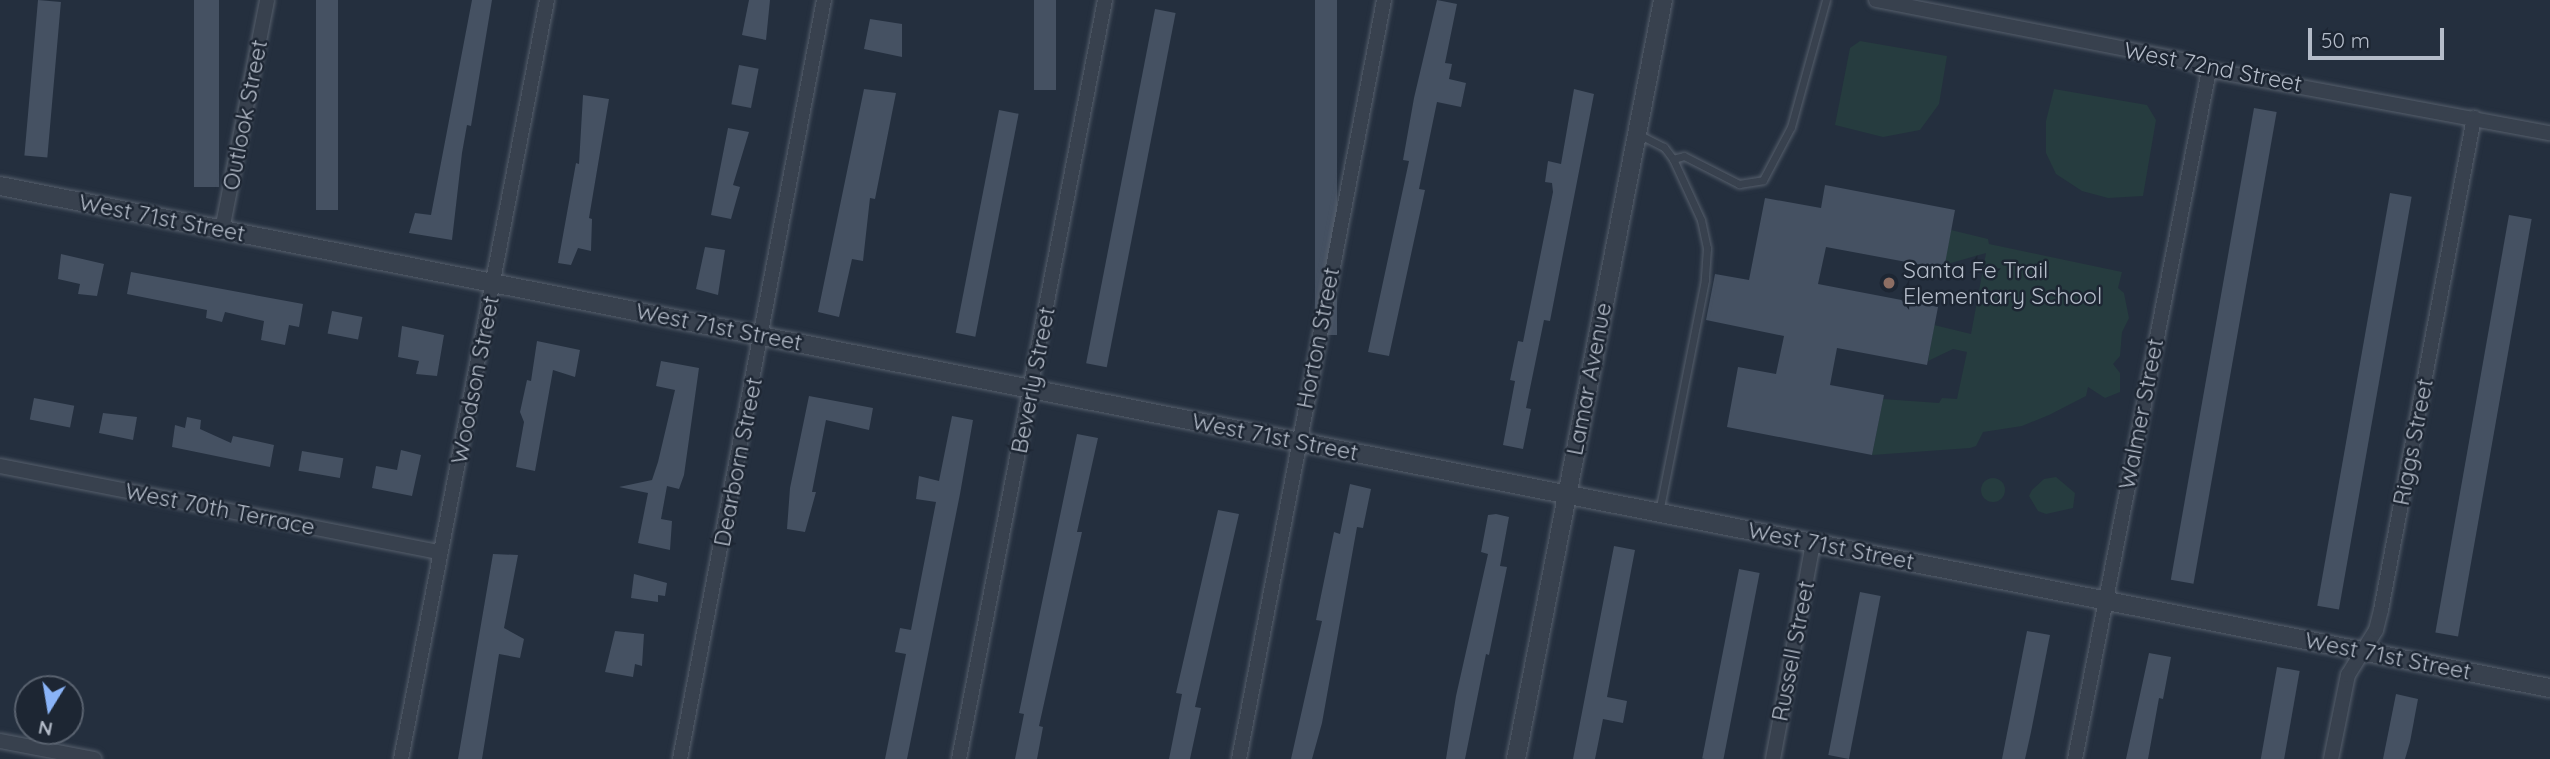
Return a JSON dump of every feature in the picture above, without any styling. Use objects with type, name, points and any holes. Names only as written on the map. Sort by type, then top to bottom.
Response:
[{"type":"street","name":"Outlook Street","points":[[222,230],[267,0]]},
{"type":"street","name":"Woodson Street","points":[[401,759],[547,0]]},
{"type":"street","name":"Dearborn Street","points":[[680,759],[824,0]]},
{"type":"street","name":"Beverly Street","points":[[959,759],[1105,0]]},
{"type":"street","name":"Horton Street","points":[[1239,759],[1384,0]]},
{"type":"street","name":"Lamar Avenue","points":[[1516,759],[1663,0]]},
{"type":"street","name":"West 72nd Street","points":[[1876,0],[2209,69],[2550,133]]},
{"type":"street","name":"Walmer Street","points":[[2075,759],[2209,69]]},
{"type":"street","name":"Riggs Street","points":[[2331,759],[2348,675],[2376,630],[2381,610],[2474,118]]},
{"type":"street","name":"West 71st Street","points":[[0,186],[2550,688]]},
{"type":"street","name":"West 70th Terrace","points":[[0,466],[440,552]]},
{"type":"street","name":"Russell Street","points":[[1773,759],[1813,543]]},
{"type":"street","points":[[0,741],[94,759]]},
{"type":"lane","points":[[1673,159],[1684,156],[1739,184],[1763,180],[1791,127],[1825,0]]},
{"type":"lane","points":[[1637,134],[1664,147],[1673,159],[1701,220],[1706,268],[1658,512]]},
{"type":"green space","points":[[1860,41],[1947,56],[1939,104],[1920,130],[1883,137],[1835,125],[1850,48]]},
{"type":"green space","points":[[2054,89],[2147,105],[2156,120],[2143,196],[2108,198],[2082,191],[2056,174],[2046,153],[2046,121]]},
{"type":"green space","points":[[1951,230],[1988,239],[1989,244],[2122,272],[2118,288],[2124,293],[2129,318],[2122,332],[2120,356],[2113,364],[2120,373],[2120,392],[2105,398],[2088,387],[2086,396],[2049,415],[2022,426],[1983,432],[1976,446],[1970,448],[1872,455],[1883,399],[1939,403],[1942,398],[1957,399],[1967,352],[1953,349],[1928,361],[1934,325],[1971,334],[1986,253],[1944,265]]},
{"type":"green space","points":[[2056,477],[2075,493],[2073,508],[2046,514],[2038,511],[2029,496],[2032,490],[2044,479]]},
{"type":"green space","points":[[1993,478],[2002,481],[2005,490],[2002,499],[1993,502],[1984,499],[1981,490],[1984,481]]},
{"type":"building","points":[[38,0],[61,2],[47,157],[24,155]]},
{"type":"building","points":[[194,0],[219,0],[219,187],[194,187]]},
{"type":"building","points":[[316,0],[338,0],[338,210],[316,210]]},
{"type":"building","points":[[472,0],[492,0],[471,126],[467,125],[462,153],[452,240],[409,233],[415,213],[431,215]]},
{"type":"building","points":[[749,0],[770,0],[766,40],[742,35]]},
{"type":"building","points":[[1034,0],[1056,0],[1056,90],[1034,90]]},
{"type":"building","points":[[1315,0],[1337,0],[1337,335],[1315,335]]},
{"type":"building","points":[[1437,0],[1457,4],[1445,63],[1452,64],[1449,79],[1466,83],[1461,107],[1437,102],[1419,189],[1425,190],[1389,356],[1368,352],[1409,161],[1403,160],[1414,98]]},
{"type":"building","points":[[1155,9],[1176,13],[1107,367],[1086,363]]},
{"type":"building","points":[[870,19],[902,24],[902,57],[864,49]]},
{"type":"building","points":[[739,65],[759,69],[751,108],[731,104]]},
{"type":"building","points":[[864,89],[896,93],[875,199],[870,198],[863,261],[852,259],[839,317],[818,312]]},
{"type":"building","points":[[1574,89],[1594,94],[1550,321],[1544,320],[1526,408],[1531,409],[1523,449],[1503,445],[1515,381],[1510,380],[1518,341],[1523,342],[1553,192],[1552,183],[1545,182],[1548,161],[1561,164]]},
{"type":"building","points":[[583,95],[609,99],[589,218],[592,219],[591,251],[578,248],[571,265],[558,263],[576,163],[579,164]]},
{"type":"building","points":[[2254,108],[2277,112],[2193,584],[2171,580]]},
{"type":"building","points":[[999,110],[1019,114],[975,337],[956,333]]},
{"type":"building","points":[[728,128],[749,132],[733,185],[740,187],[731,219],[711,215]]},
{"type":"building","name":"Santa Fe Trail Elementary School","points":[[1825,185],[1955,210],[1944,269],[1826,247],[1818,284],[1938,307],[1927,365],[1837,348],[1830,385],[1884,395],[1872,455],[1727,427],[1738,367],[1776,374],[1784,336],[1706,320],[1715,274],[1749,280],[1765,198],[1821,208]]},
{"type":"building","points":[[2390,193],[2412,197],[2339,609],[2317,606]]},
{"type":"building","points":[[2509,215],[2532,219],[2458,637],[2435,633]]},
{"type":"building","points":[[705,247],[725,250],[718,295],[696,289]]},
{"type":"building","points":[[61,254],[104,264],[97,296],[78,294],[80,284],[58,279]]},
{"type":"building","points":[[131,272],[303,304],[299,327],[289,325],[285,345],[261,340],[264,321],[225,312],[222,322],[206,318],[207,310],[127,294]]},
{"type":"building","points":[[332,311],[362,317],[358,339],[328,334]]},
{"type":"building","points":[[402,326],[444,335],[437,376],[416,374],[419,361],[398,357]]},
{"type":"building","points":[[537,341],[580,350],[575,377],[553,370],[535,471],[516,467],[524,422],[520,412],[527,380],[531,381]]},
{"type":"building","points":[[661,361],[699,368],[684,475],[679,489],[667,486],[661,519],[672,521],[670,550],[638,543],[648,493],[619,487],[652,480],[658,462],[675,390],[656,386]]},
{"type":"building","points":[[809,396],[873,408],[869,430],[826,420],[812,492],[816,492],[805,532],[787,529],[790,488]]},
{"type":"building","points":[[34,398],[74,406],[70,427],[30,420]]},
{"type":"building","points":[[103,413],[137,417],[133,440],[99,433]]},
{"type":"building","points":[[952,416],[973,420],[960,494],[907,759],[885,759],[906,654],[895,652],[900,628],[911,630],[936,502],[916,499],[919,476],[939,481]]},
{"type":"building","points":[[187,417],[201,420],[200,429],[231,443],[233,436],[274,445],[270,467],[172,447],[175,425],[185,428]]},
{"type":"building","points":[[1077,434],[1098,438],[1077,532],[1082,532],[1039,726],[1043,727],[1037,759],[1015,759],[1024,714],[1019,713]]},
{"type":"building","points":[[401,450],[421,455],[412,496],[372,488],[376,466],[397,470]]},
{"type":"building","points":[[302,451],[343,458],[340,478],[299,471]]},
{"type":"building","points":[[1350,484],[1371,489],[1363,528],[1357,527],[1322,723],[1312,759],[1291,759],[1322,621],[1316,620],[1334,532],[1340,534]]},
{"type":"building","points":[[1218,510],[1239,514],[1195,707],[1201,708],[1190,759],[1169,759],[1182,694],[1176,693]]},
{"type":"building","points":[[1488,515],[1509,517],[1500,566],[1507,567],[1465,759],[1446,759],[1456,696],[1488,554],[1481,552]]},
{"type":"building","points":[[1614,546],[1635,550],[1607,697],[1627,701],[1623,723],[1603,719],[1595,759],[1573,759]]},
{"type":"building","points":[[493,554],[518,555],[504,628],[524,639],[520,658],[499,654],[482,759],[458,759]]},
{"type":"building","points":[[1739,569],[1760,573],[1723,759],[1702,758]]},
{"type":"building","points":[[634,574],[667,583],[665,596],[658,595],[658,602],[631,598]]},
{"type":"building","points":[[1860,592],[1881,596],[1849,759],[1828,755]]},
{"type":"building","points":[[615,631],[644,634],[642,666],[635,664],[633,677],[605,672]]},
{"type":"building","points":[[2027,631],[2050,635],[2025,759],[2002,759]]},
{"type":"building","points":[[2149,653],[2171,657],[2163,699],[2159,698],[2148,759],[2126,759]]},
{"type":"building","points":[[2277,667],[2300,671],[2284,759],[2261,759]]},
{"type":"building","points":[[2396,694],[2418,699],[2410,742],[2405,759],[2383,759]]},
{"type":"place","name":"Santa Fe Trail Elementary School","points":[[1889,283]]}]
